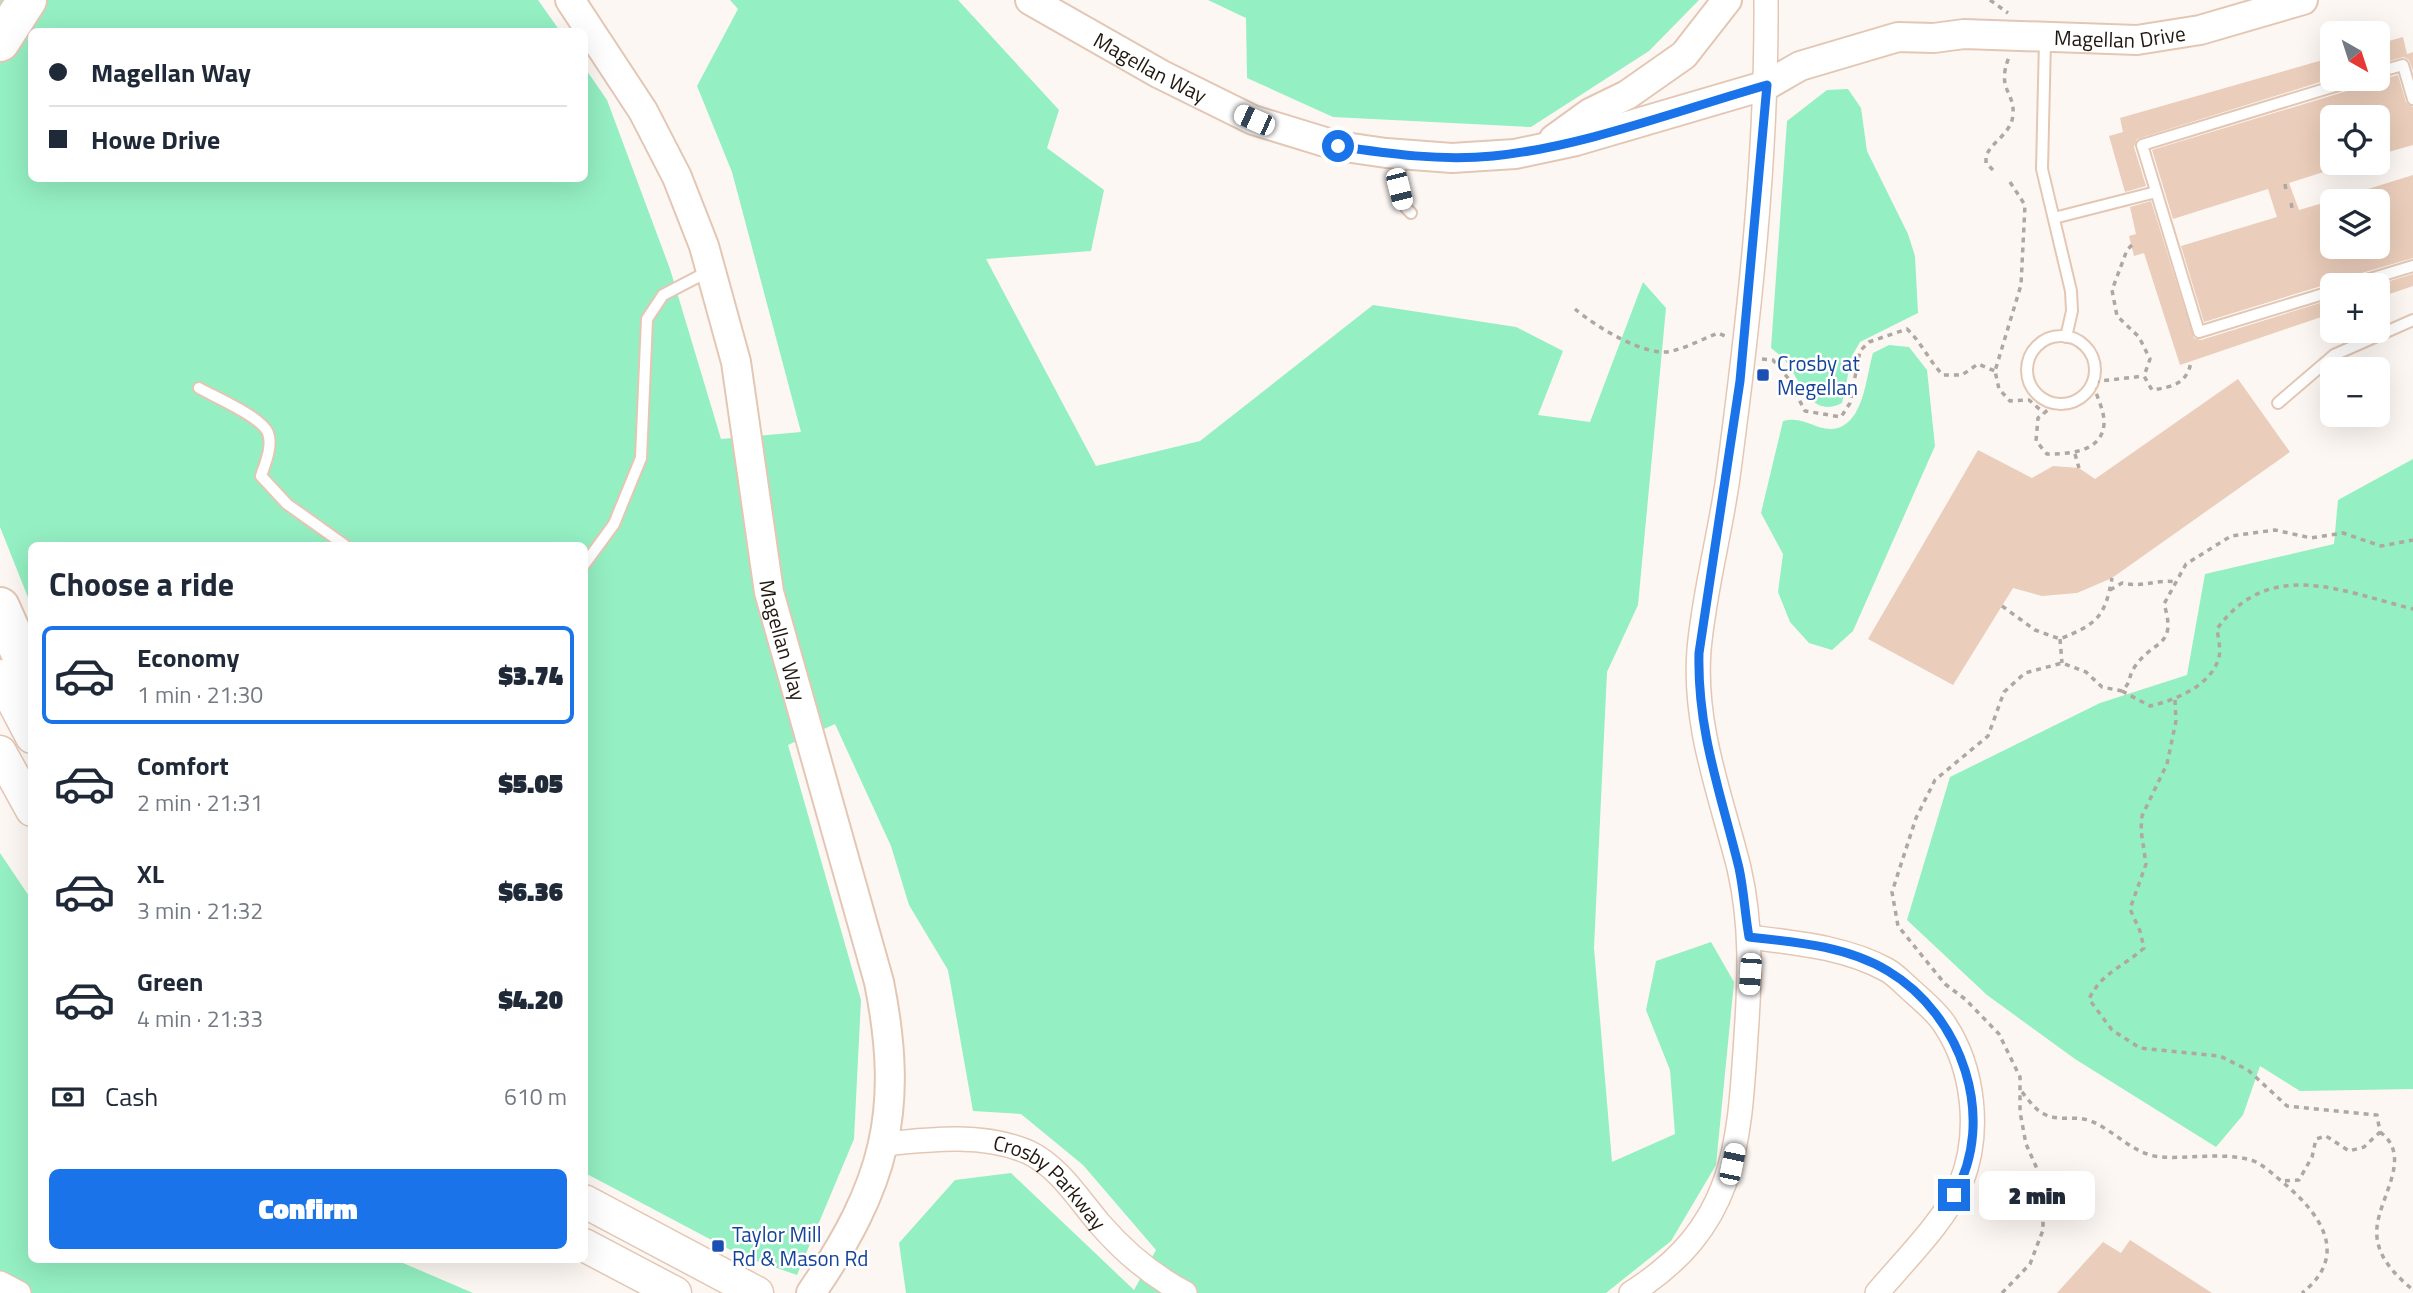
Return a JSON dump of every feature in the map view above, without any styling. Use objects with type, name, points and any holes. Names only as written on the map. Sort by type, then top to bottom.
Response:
[{"type":"highway","points":[[0,42],[27,0]]},
{"type":"highway","points":[[0,607],[28,670]]},
{"type":"main road","points":[[0,676],[28,729]]},
{"type":"main road","points":[[0,752],[28,803]]},
{"type":"main road","points":[[588,1203],[757,1293]]},
{"type":"main road","points":[[588,1247],[675,1293]]},
{"type":"street","name":"Magellan Way","points":[[570,0],[643,110],[677,177],[712,270],[736,362],[769,592],[880,982],[891,1066],[891,1103],[885,1144],[876,1177],[860,1210],[837,1256],[811,1293]]},
{"type":"street","name":"Magellan Way","points":[[1030,0],[1160,74],[1254,120],[1310,139],[1401,154],[1490,156],[1540,149],[1767,85]]},
{"type":"street","points":[[1540,149],[1590,113],[1627,95],[1684,55],[1727,0]]},
{"type":"street","points":[[1631,1293],[1676,1259],[1694,1239],[1724,1187],[1741,1122],[1750,974],[1749,937],[1739,870],[1704,739],[1698,683],[1703,617],[1727,482],[1742,357],[1767,85],[1766,0]]},
{"type":"street","name":"Magellan Drive","points":[[1767,85],[1802,84],[1901,54],[1934,38],[1964,34],[2045,39],[2137,40],[2169,36],[2303,0]]},
{"type":"street","points":[[1749,937],[1835,949],[1890,971],[1944,1023],[1958,1047],[1968,1077],[1972,1105],[1971,1132],[1961,1183],[1947,1208],[1877,1293]]},
{"type":"street","name":"Crosby Parkway","points":[[885,1144],[968,1140],[1004,1144],[1030,1153],[1065,1181],[1136,1261],[1185,1293]]},
{"type":"street","points":[[0,1283],[19,1293]]},
{"type":"lane","points":[[2045,39],[2040,148],[2071,291],[2071,311],[2066,337]]},
{"type":"lane","points":[[2390,69],[2403,65],[2413,99]]},
{"type":"lane","points":[[2320,91],[2142,145],[2199,332],[2320,294]]},
{"type":"lane","points":[[1401,154],[1399,189],[1404,207],[1411,213]]},
{"type":"lane","points":[[2054,218],[2156,192]]},
{"type":"lane","points":[[2390,273],[2413,266]]},
{"type":"lane","points":[[588,560],[614,524],[641,458],[647,319],[663,295],[712,270]]},
{"type":"lane","points":[[2278,403],[2334,355],[2413,320]]},
{"type":"lane","points":[[2055,337],[2066,337],[2075,340],[2090,353],[2094,362],[2092,382],[2078,399],[2055,404],[2036,394],[2030,386],[2027,365],[2037,346],[2055,337]]},
{"type":"lane","points":[[199,388],[263,424],[269,435],[261,476],[287,504],[340,542]]},
{"type":"path","points":[[1990,0],[2010,18]]},
{"type":"path","points":[[1993,170],[1986,163],[1986,156],[2005,134],[2013,116],[2012,103],[2003,85],[2003,71],[2011,52]]},
{"type":"path","points":[[2010,182],[2025,205],[2021,285],[1995,371],[1999,389],[2010,401],[2029,400],[2044,413]]},
{"type":"path","points":[[2285,184],[2286,190]]},
{"type":"path","points":[[2025,205],[2038,203]]},
{"type":"path","points":[[2291,203],[2294,212]]},
{"type":"path","points":[[2132,245],[2126,250],[2112,290],[2117,316],[2138,337],[2150,359],[2144,376],[2152,390],[2176,386],[2189,374],[2190,362]]},
{"type":"path","points":[[1575,309],[1592,324],[1646,349],[1670,352],[1718,333],[1730,338],[1742,357],[1773,360],[1788,378],[1805,411],[1842,417],[1850,403],[1860,351],[1869,342],[1907,329],[1919,340],[1933,365],[1943,376],[1962,375],[1978,363],[1995,371]]},
{"type":"path","points":[[2055,404],[2038,418],[2036,441],[2047,454],[2075,454],[2098,441],[2104,424],[2092,382],[2144,376]]},
{"type":"path","points":[[2075,454],[2079,468]]},
{"type":"path","points":[[2122,691],[2132,681],[2133,668],[2165,638],[2170,623],[2164,604],[2186,564],[2231,536],[2275,530],[2311,538],[2343,533],[2381,546],[2413,540]]},
{"type":"path","points":[[2002,606],[2035,630],[2060,639],[2085,629],[2107,607],[2112,578]]},
{"type":"path","points":[[2110,590],[2122,583],[2139,587],[2158,580],[2177,582]]},
{"type":"path","points":[[2002,1293],[2030,1264],[2043,1230],[2043,1196],[2038,1171],[2026,1144],[2021,1077],[1999,1034],[1965,999],[1945,984],[1898,926],[1892,892],[1916,818],[1934,780],[1988,736],[2004,692],[2025,673],[2062,663],[2086,672],[2102,687],[2122,691],[2150,706],[2175,700],[2210,674],[2220,655],[2217,629],[2232,609],[2250,596],[2285,584],[2329,588],[2413,609]]},
{"type":"path","points":[[2060,639],[2062,663]]},
{"type":"path","points":[[2175,700],[2176,721],[2167,764],[2142,816],[2141,830],[2147,864],[2130,909],[2144,948],[2128,962],[2098,980],[2089,999],[2112,1030],[2140,1048],[2220,1056],[2248,1070],[2287,1106],[2376,1115],[2380,1132]]},
{"type":"path","points":[[2020,1090],[2041,1113],[2057,1119],[2088,1120],[2129,1146],[2158,1157],[2213,1156],[2253,1160],[2309,1205],[2325,1230],[2328,1261],[2313,1284],[2302,1293]]},
{"type":"path","points":[[2380,1132],[2398,1138]]},
{"type":"path","points":[[2281,1181],[2299,1180],[2312,1157],[2316,1139],[2326,1136],[2349,1151],[2364,1147],[2380,1132]]},
{"type":"path","points":[[2391,1204],[2377,1225],[2378,1249],[2398,1278],[2413,1290]]},
{"type":"green space","points":[[0,0],[538,0],[558,28],[28,28],[28,182],[588,182],[588,72],[607,100],[670,269],[721,439],[801,432],[732,172],[697,86],[738,9],[730,0],[958,0],[1059,110],[1047,148],[1104,190],[1091,251],[986,259],[1096,466],[1200,441],[1373,305],[1516,327],[1563,351],[1538,415],[1590,422],[1643,282],[1666,308],[1638,605],[1607,672],[1594,948],[1612,1162],[1675,1134],[1670,1070],[1646,1010],[1656,961],[1711,942],[1734,982],[1716,1165],[1671,1241],[1606,1293],[906,1293],[899,1243],[955,1180],[1011,1173],[1134,1290],[1156,1250],[1083,1165],[1021,1114],[973,1111],[948,970],[909,905],[891,846],[835,724],[788,745],[861,1000],[854,1139],[797,1275],[740,1255],[588,1175],[588,542],[28,542],[28,597],[0,527]]},
{"type":"green space","points":[[1208,0],[1699,0],[1649,51],[1531,127],[1333,117],[1247,78],[1246,18]]},
{"type":"green space","points":[[1848,89],[1861,108],[1867,151],[1908,234],[1915,256],[1918,313],[1860,342],[1852,356],[1842,403],[1831,407],[1822,406],[1808,396],[1785,361],[1771,348],[1787,121],[1827,90]]},
{"type":"green space","points":[[1889,345],[1909,347],[1927,370],[1935,446],[1853,631],[1832,650],[1809,643],[1790,622],[1778,592],[1783,554],[1761,513],[1783,421],[1803,421],[1831,429],[1842,426],[1857,411],[1873,353]]},
{"type":"green space","points":[[2413,459],[2413,1089],[2300,1091],[2260,1066],[2243,1115],[2216,1147],[2075,1059],[1987,995],[1907,920],[1950,777],[2100,703],[2187,675],[2205,574],[2334,544],[2338,500]]},
{"type":"green space","points":[[0,853],[28,895],[28,1263],[403,1263],[473,1293],[0,1293]]},
{"type":"building","points":[[2403,37],[2407,54],[2413,52],[2413,71],[2409,60],[2404,57],[2390,61],[2390,41]]},
{"type":"building","points":[[2320,61],[2320,82],[2137,139],[2134,147],[2146,186],[2125,192],[2109,136],[2123,132],[2120,118]]},
{"type":"building","points":[[2398,75],[2406,102],[2413,107],[2413,145],[2390,152],[2390,105],[2320,105],[2320,173],[2289,183],[2299,210],[2320,204],[2320,259],[2390,259],[2390,189],[2368,189],[2413,175],[2413,258],[2362,273],[2320,273],[2320,286],[2204,322],[2181,246],[2277,217],[2268,189],[2173,219],[2152,150],[2347,91],[2390,91],[2390,77]]},
{"type":"building","points":[[2151,201],[2194,338],[2201,340],[2320,303],[2320,317],[2180,365],[2144,253],[2134,256],[2129,236],[2136,234],[2130,207]]},
{"type":"building","points":[[2413,274],[2413,286],[2390,294],[2390,281]]},
{"type":"building","points":[[2238,379],[2290,452],[2112,578],[2077,593],[2042,596],[2013,588],[1953,685],[1868,639],[1978,450],[2032,478],[2053,466],[2079,468],[2095,479]]},
{"type":"building","points":[[2130,1240],[2212,1293],[2057,1293],[2103,1242],[2121,1253]]},
{"type":"place","name":"Crosby at Megellan","points":[[1763,375]]},
{"type":"place","name":"Taylor Mill Rd & Mason Rd","points":[[718,1246]]},
{"type":"route","points":[[1338,146],[1452,158],[1515,153],[1576,141],[1767,85],[1740,381],[1727,482],[1699,653],[1698,683],[1704,739],[1739,870],[1749,937],[1835,949],[1890,971],[1944,1023],[1958,1047],[1968,1077],[1972,1105],[1968,1156],[1961,1183],[1954,1195]]}]
